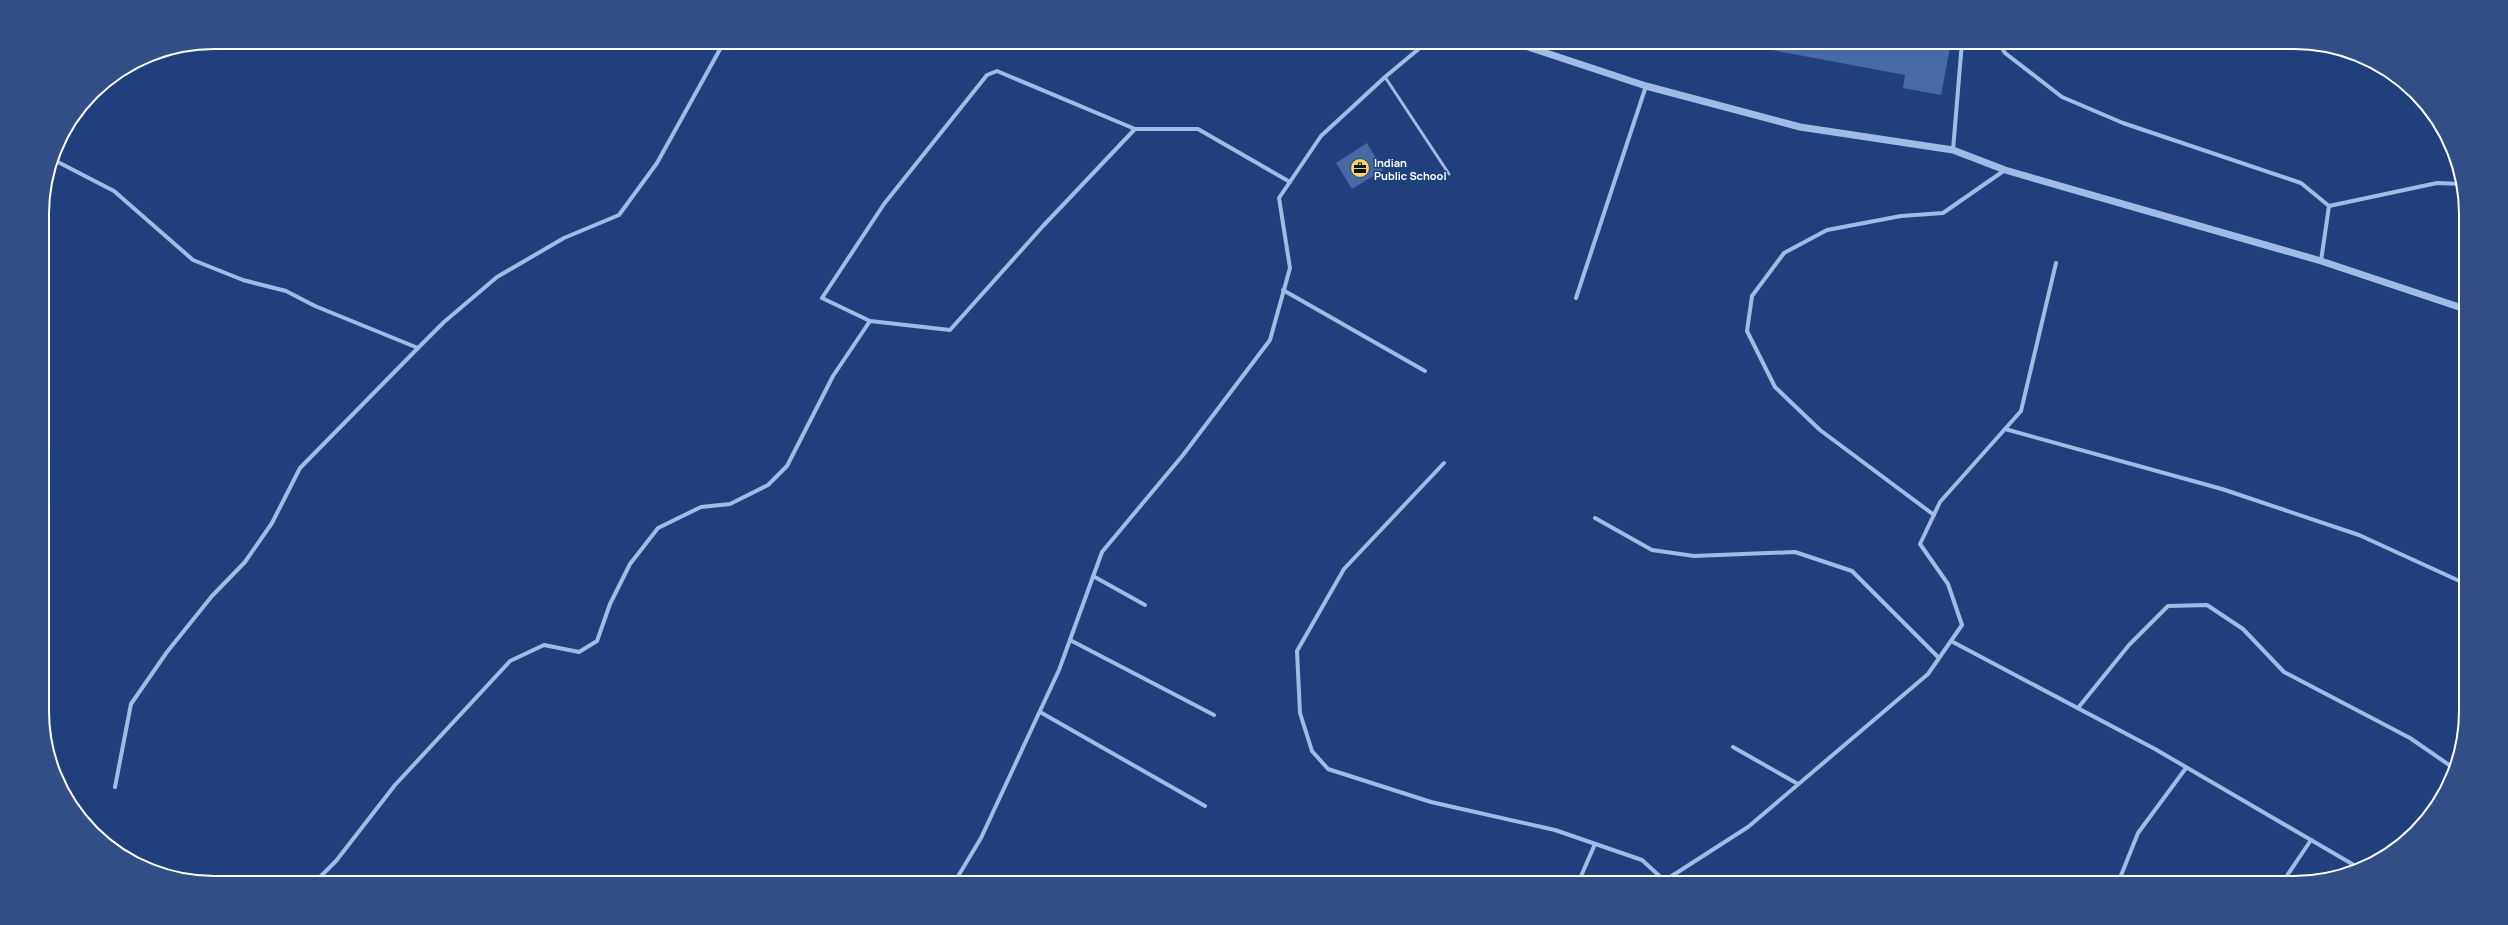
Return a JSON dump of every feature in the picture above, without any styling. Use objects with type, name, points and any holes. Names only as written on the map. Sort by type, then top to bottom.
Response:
[{"type":"street","points":[[115,787],[131,704],[167,652],[212,596],[245,562],[272,523],[300,468],[444,322],[497,278],[564,238],[619,216],[657,163],[720,49]]},
{"type":"street","points":[[958,876],[981,838],[1059,670],[1102,552],[1183,455],[1270,340],[1290,268],[1279,198],[1321,136],[1385,77],[1419,49]]},
{"type":"street","points":[[1532,49],[1646,86],[1800,127],[1953,150],[2005,170],[2321,261],[2459,307]]},
{"type":"street","points":[[1953,150],[1961,49]]},
{"type":"street","points":[[2002,49],[2005,53],[2062,97],[2123,123],[2301,184],[2329,206]]},
{"type":"street","points":[[1136,129],[1043,226],[950,330],[870,321],[822,298],[884,204],[986,75],[997,71],[1136,129],[1198,129],[1290,182]]},
{"type":"street","points":[[1576,298],[1646,86]]},
{"type":"street","points":[[58,162],[114,191],[193,260],[243,280],[286,290],[322,309],[418,348]]},
{"type":"street","points":[[1934,515],[1820,430],[1775,387],[1747,332],[1752,296],[1784,253],[1827,230],[1901,216],[1943,213],[2005,170]]},
{"type":"street","points":[[2329,206],[2437,183],[2456,184]]},
{"type":"street","points":[[2321,261],[2329,206]]},
{"type":"street","points":[[1674,876],[1748,827],[1928,674],[1962,624],[1948,584],[1920,544],[1940,502],[2021,411],[2056,263]]},
{"type":"street","points":[[1283,290],[1425,371]]},
{"type":"street","points":[[321,876],[336,861],[395,785],[510,661],[544,645],[579,652],[598,641],[610,604],[630,564],[658,528],[701,507],[730,504],[768,485],[787,466],[833,376],[870,321]]},
{"type":"street","points":[[2005,429],[2222,489],[2359,535],[2459,581]]},
{"type":"street","points":[[1444,463],[1344,569],[1297,651],[1300,713],[1312,751],[1328,769],[1431,802],[1555,830],[1642,860],[1659,876]]},
{"type":"street","points":[[1595,518],[1652,550],[1694,556],[1796,552],[1852,571],[1939,658]]},
{"type":"street","points":[[1093,576],[1145,605]]},
{"type":"street","points":[[2078,708],[2129,645],[2168,606],[2207,605],[2243,629],[2284,672],[2410,738],[2450,765]]},
{"type":"street","points":[[1070,640],[1214,715]]},
{"type":"street","points":[[1951,640],[2186,768],[2353,865]]},
{"type":"street","points":[[1040,712],[1205,806]]},
{"type":"street","points":[[1733,747],[1798,784]]},
{"type":"street","points":[[2121,876],[2138,833],[2186,768]]},
{"type":"street","points":[[2287,876],[2311,840]]},
{"type":"street","points":[[1581,876],[1595,844]]},
{"type":"lane","points":[[1385,77],[1449,174]]},
{"type":"building","points":[[1950,49],[1941,95],[1903,88],[1905,75],[1772,50]]},
{"type":"building","points":[[1367,143],[1383,170],[1352,189],[1336,163]]},
{"type":"place","name":"Indian Public School","points":[[1360,168]]}]
